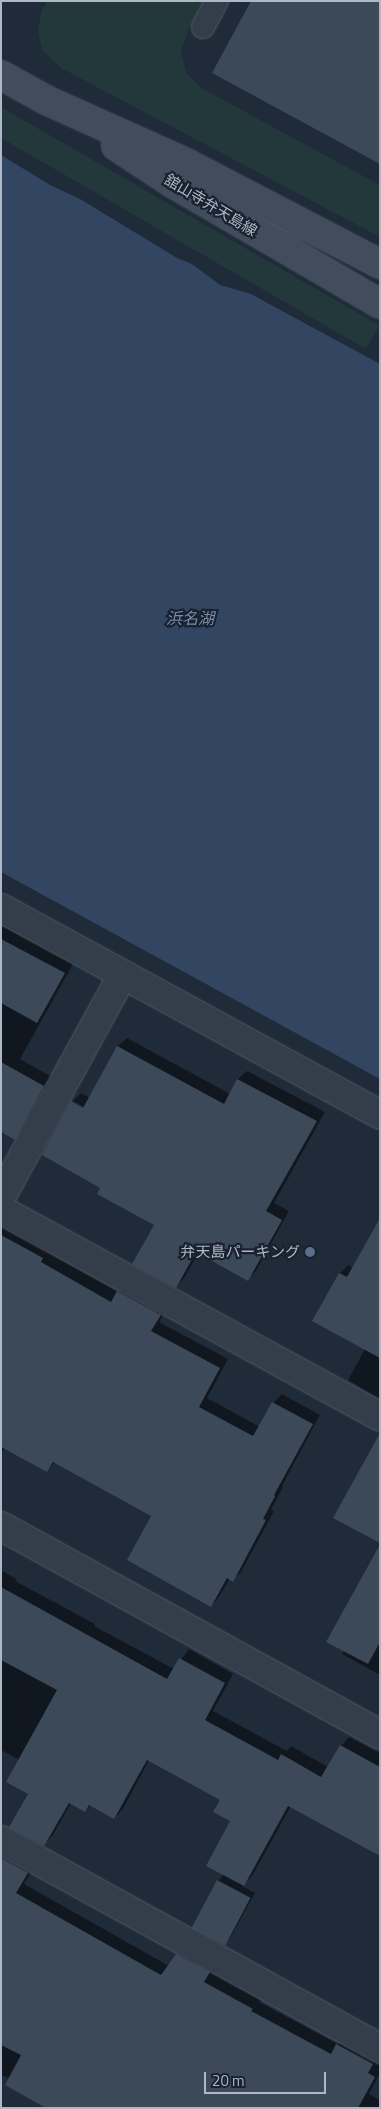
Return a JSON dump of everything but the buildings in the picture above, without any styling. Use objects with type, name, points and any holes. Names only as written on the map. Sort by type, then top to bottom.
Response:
[{"type":"main road","name":"舘山寺弁天島線","points":[[1,75],[46,100],[174,184],[380,304]]},
{"type":"main road","name":"舘山寺弁天島線","points":[[46,100],[186,163],[380,264]]},
{"type":"street","points":[[1,908],[380,1115]]},
{"type":"street","points":[[1,1197],[123,974]]},
{"type":"street","points":[[1,1210],[380,1417]]},
{"type":"street","points":[[1,1526],[380,1734]]},
{"type":"street","points":[[1,1840],[380,2048]]},
{"type":"lane","points":[[203,27],[217,1]]},
{"type":"green space","points":[[47,1],[203,1],[188,30],[181,51],[186,73],[203,89],[380,185],[380,237],[61,68],[42,50],[38,31],[42,10]]},
{"type":"green space","points":[[1,107],[379,325],[366,349],[1,138]]},
{"type":"water","name":"浜名湖","points":[[1,155],[50,185],[80,199],[177,258],[192,264],[220,285],[251,294],[380,364],[380,1079],[1,872]]},
{"type":"place","name":"弁天島パーキング","points":[[310,1252]]}]
